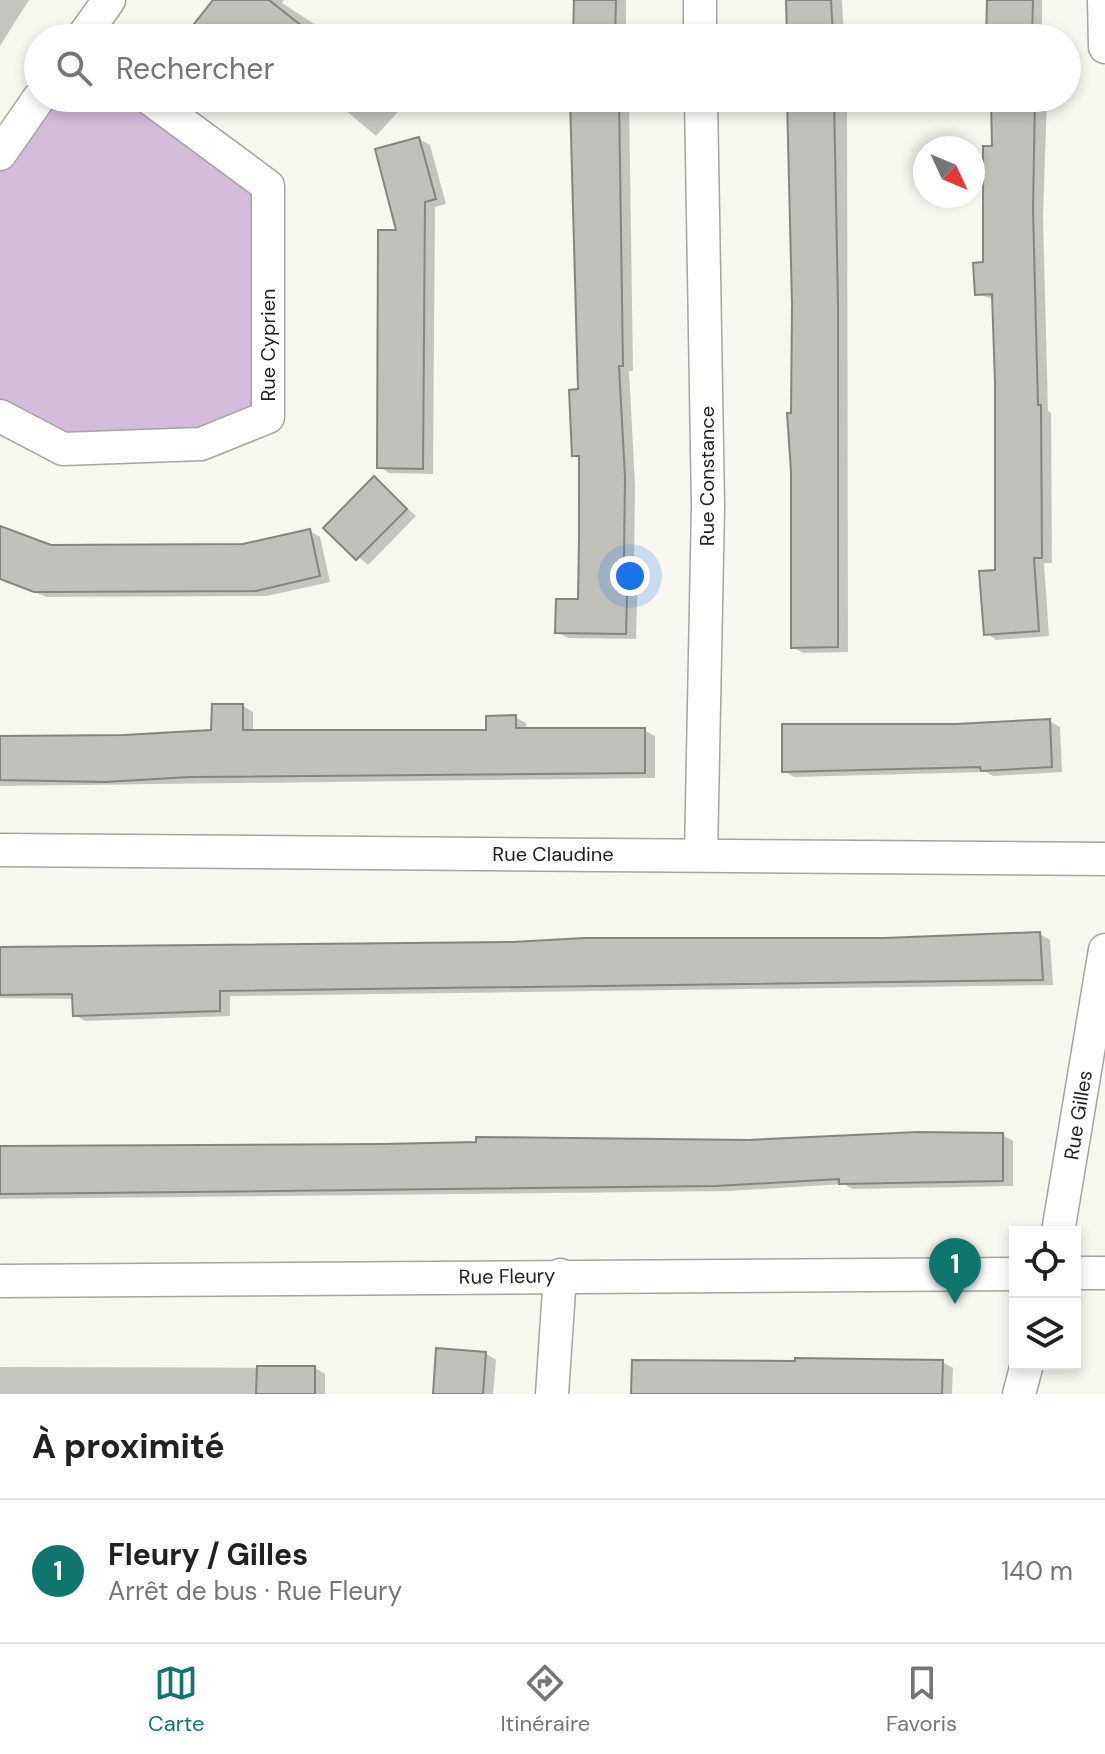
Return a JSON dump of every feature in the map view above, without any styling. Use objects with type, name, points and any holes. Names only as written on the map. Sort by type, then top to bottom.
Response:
[{"type":"street","points":[[92,24],[109,0]]},
{"type":"street","points":[[700,0],[700,24]]},
{"type":"street","points":[[1104,0],[1105,47]]},
{"type":"street","points":[[0,154],[29,112]]},
{"type":"street","name":"Rue Cyprien","points":[[0,416],[63,449],[201,444],[268,417],[268,186],[168,112]]},
{"type":"street","name":"Rue Constance","points":[[701,112],[708,506],[701,855]]},
{"type":"street","name":"Rue Claudine","points":[[0,850],[1105,859]]},
{"type":"street","name":"Rue Gilles","points":[[1059,1226],[1105,950]]},
{"type":"street","points":[[1081,1273],[1105,1273]]},
{"type":"street","name":"Rue Fleury","points":[[0,1281],[1009,1274]]},
{"type":"street","points":[[552,1394],[560,1275]]},
{"type":"street","points":[[1019,1394],[1025,1370]]},
{"type":"shaded area","points":[[29,112],[168,112],[268,186],[268,417],[201,444],[63,449],[0,416],[0,154]]},
{"type":"building","points":[[213,0],[269,0],[299,24],[194,24]]},
{"type":"building","points":[[574,0],[616,0],[615,24],[573,24]]},
{"type":"building","points":[[786,0],[831,0],[832,24],[787,24]]},
{"type":"building","points":[[987,0],[1033,0],[1032,24],[986,24]]},
{"type":"building","points":[[570,112],[619,112],[623,366],[619,366],[625,477],[624,562],[628,562],[626,634],[555,633],[556,599],[578,599],[579,456],[572,456],[569,390],[578,389]]},
{"type":"building","points":[[787,112],[834,112],[838,647],[791,648],[791,471],[787,413],[791,413]]},
{"type":"building","points":[[991,112],[1035,112],[1033,210],[1038,405],[1041,405],[1042,558],[1034,558],[1039,631],[984,635],[979,571],[995,570],[995,383],[992,294],[975,295],[973,263],[983,262],[985,146],[992,146]]},
{"type":"building","points":[[419,137],[436,199],[425,202],[423,469],[377,468],[378,230],[396,230],[375,149]]},
{"type":"building","points":[[374,476],[407,509],[356,560],[323,528]]},
{"type":"building","points":[[0,526],[51,545],[243,544],[310,529],[320,576],[256,591],[34,592],[0,579]]},
{"type":"building","points":[[212,704],[243,704],[243,730],[486,730],[486,716],[516,715],[516,728],[645,728],[645,773],[190,777],[105,782],[0,780],[0,736],[124,735],[211,730]]},
{"type":"building","points":[[1050,719],[1052,767],[981,771],[980,767],[782,772],[782,724],[956,724]]},
{"type":"building","points":[[1040,932],[1043,980],[220,991],[220,1011],[73,1016],[72,994],[0,995],[0,947],[512,942],[585,938],[884,938]]},
{"type":"building","points":[[918,1132],[1003,1133],[1003,1181],[839,1184],[839,1179],[716,1186],[0,1194],[0,1146],[382,1144],[476,1142],[476,1137],[748,1140]]},
{"type":"building","points":[[436,1348],[486,1352],[483,1394],[433,1394]]},
{"type":"building","points":[[795,1358],[943,1360],[942,1394],[631,1394],[632,1360],[795,1361]]},
{"type":"building","points":[[257,1366],[315,1366],[315,1394],[256,1394]]},
{"type":"place","name":"Fleury / Gilles","points":[[955,1304]]}]
